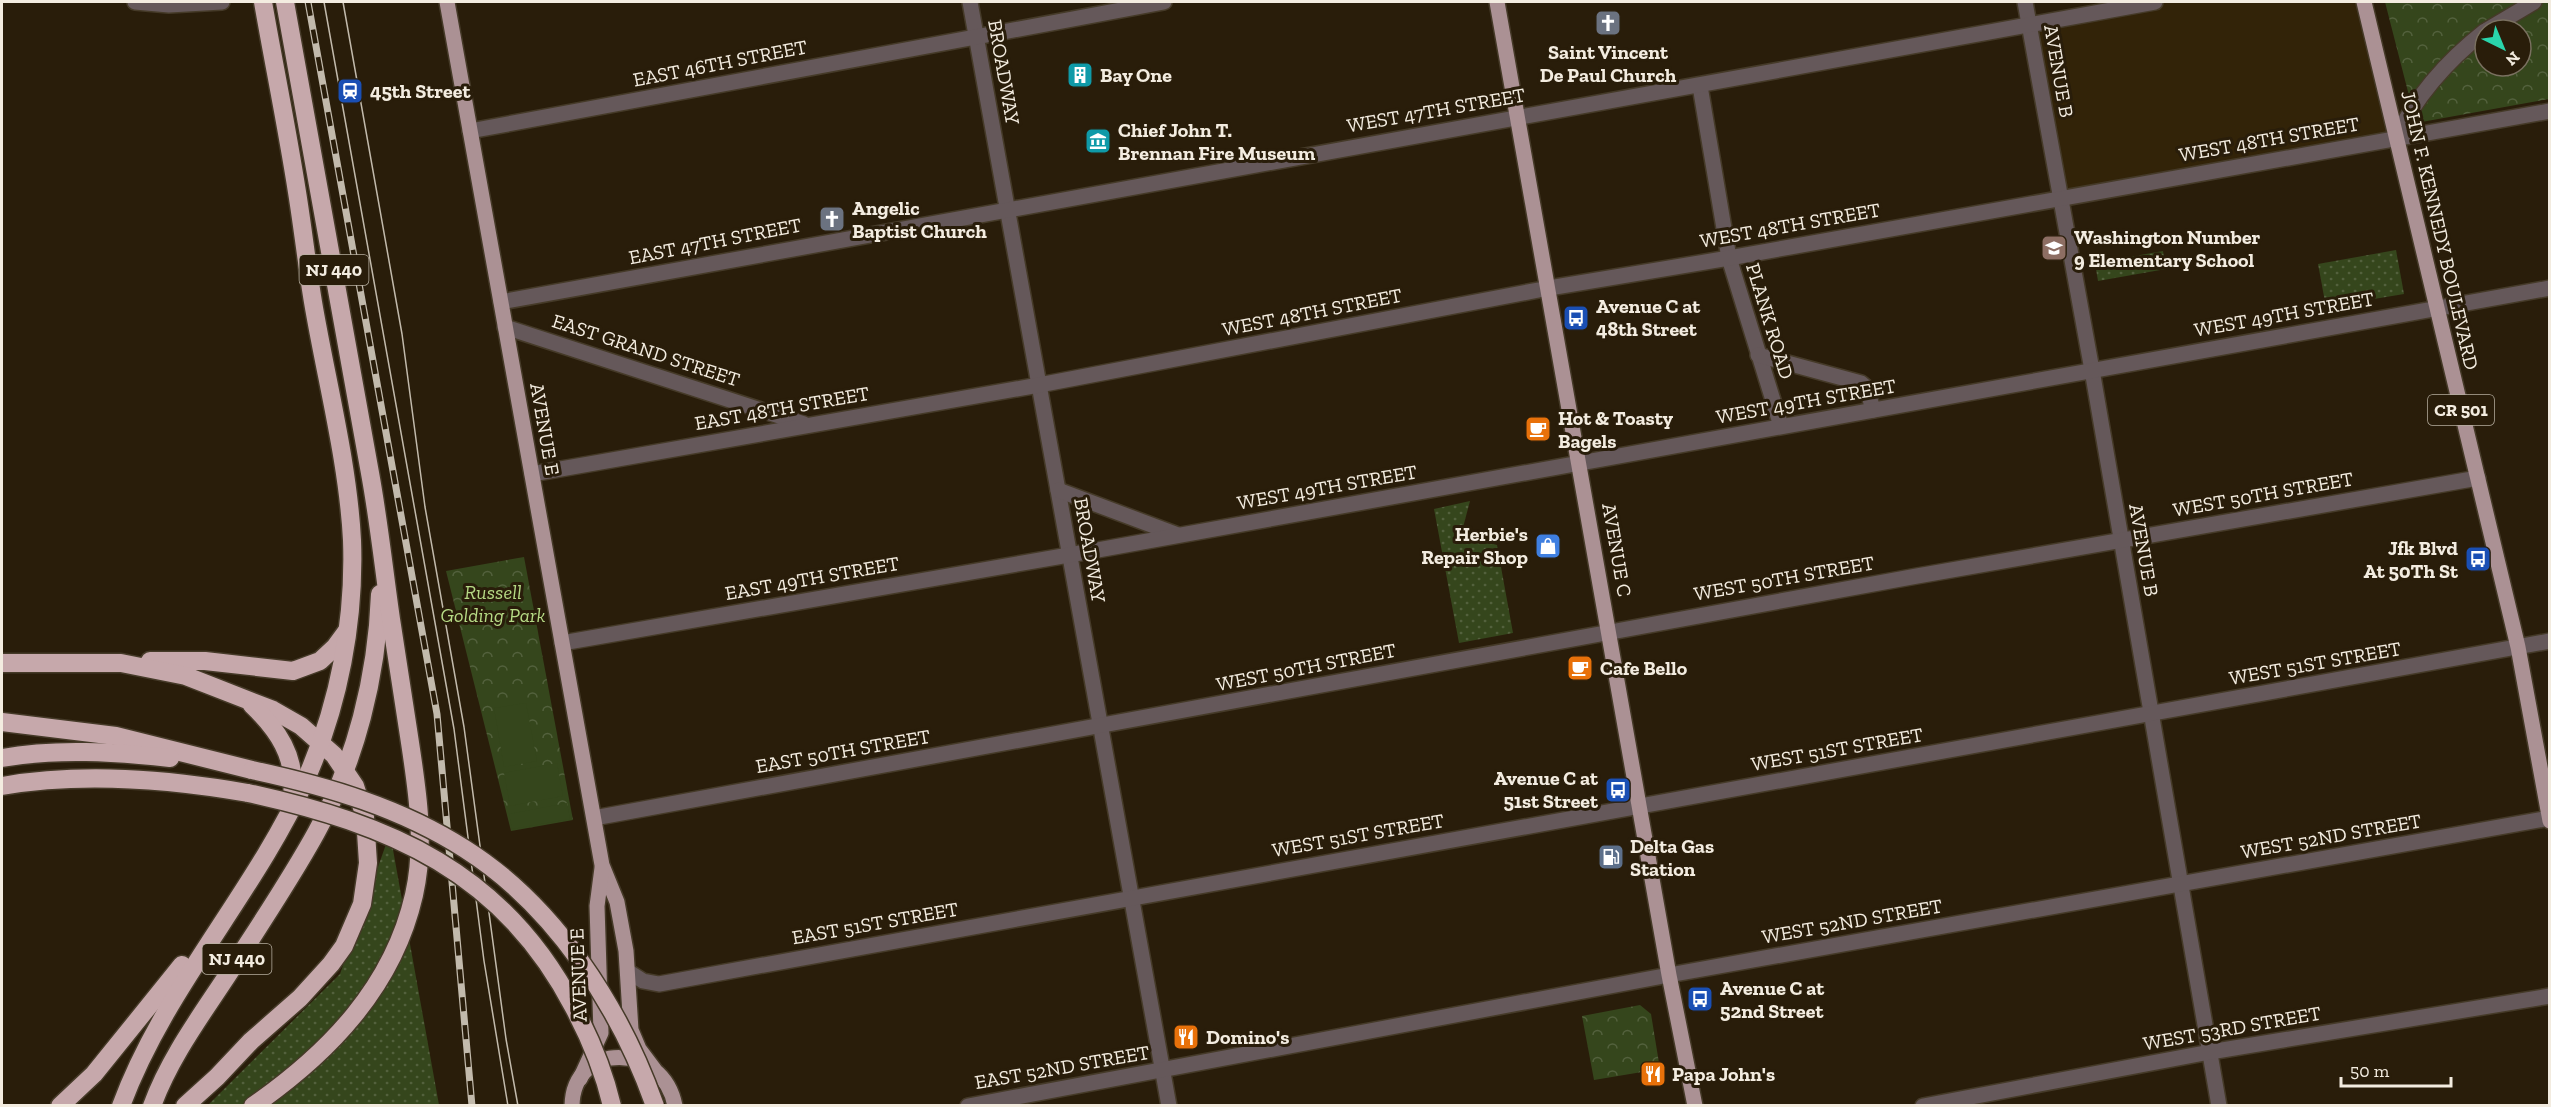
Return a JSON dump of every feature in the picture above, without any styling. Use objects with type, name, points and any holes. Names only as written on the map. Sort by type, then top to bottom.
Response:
[{"type":"highway","name":"NJ 440","points":[[121,1106],[158,1024],[288,816],[321,742],[341,669],[348,630],[352,570],[349,509],[312,298],[297,190],[263,2]]},
{"type":"highway","name":"NJ 440","points":[[152,1106],[179,1051],[307,848],[325,815],[345,769],[365,704],[372,669],[379,603],[379,538],[371,476],[285,2]]},
{"type":"highway","points":[[253,1106],[314,1058],[355,1017],[387,969],[408,919],[419,866],[417,787],[379,538]]},
{"type":"highway","points":[[2,663],[121,663],[187,659],[293,671],[320,661],[348,630]]},
{"type":"highway","points":[[121,663],[186,676],[285,716],[321,742],[345,769],[361,802],[367,843],[368,863],[362,904],[344,946],[300,998],[185,1106]]},
{"type":"highway","points":[[246,700],[274,729],[288,756],[292,790],[288,816],[325,815],[350,825],[367,843]]},
{"type":"highway","points":[[7,724],[116,736],[329,789],[369,802],[443,836],[488,864],[526,898],[582,965],[628,1042],[655,1106]]},
{"type":"highway","points":[[2,758],[57,753],[107,753],[175,758],[252,770]]},
{"type":"highway","points":[[2,786],[57,780],[172,781],[248,793],[322,811],[398,840],[453,869],[492,899],[526,933],[568,996],[592,1047],[612,1106]]},
{"type":"highway","points":[[60,1106],[109,1056],[243,888]]},
{"type":"main road","name":"AVENUE E","points":[[447,2],[602,865],[617,903],[629,972],[632,1030],[639,1049],[669,1086],[675,1106]]},
{"type":"main road","name":"AVENUE C","points":[[1497,2],[1669,975],[1695,1106]]},
{"type":"main road","name":"JOHN F. KENNEDY BOULEVARD","points":[[2364,2],[2518,647],[2549,819]]},
{"type":"main road","name":"AVENUE E","points":[[572,1106],[574,1090],[601,1033],[597,906],[602,865]]},
{"type":"main road","points":[[580,1079],[597,1063],[609,1058],[633,1058],[654,1069]]},
{"type":"street","points":[[135,2],[162,5],[220,2]]},
{"type":"street","name":"BROADWAY","points":[[970,2],[1169,1106]]},
{"type":"street","name":"EAST 46TH STREET","points":[[470,131],[1164,2]]},
{"type":"street","name":"AVENUE B","points":[[2025,2],[2092,370],[2219,1106]]},
{"type":"street","name":"WEST 47TH STREET","points":[[1008,209],[1517,116],[1700,86],[2154,2]]},
{"type":"street","points":[[2508,18],[2534,2]]},
{"type":"street","points":[[2396,138],[2407,115],[2445,68],[2473,43]]},
{"type":"street","name":"PLANK ROAD","points":[[1700,86],[1729,258],[1781,426]]},
{"type":"street","name":"WEST 48TH STREET","points":[[1039,385],[1549,288],[1729,258],[2550,111]]},
{"type":"street","name":"EAST 47TH STREET","points":[[501,302],[1008,209]]},
{"type":"street","name":"WEST 49TH STREET","points":[[1070,555],[2550,288]]},
{"type":"street","name":"EAST GRAND STREET","points":[[506,327],[807,425]]},
{"type":"street","points":[[1758,355],[1861,383],[1868,388],[1873,410]]},
{"type":"street","name":"EAST 48TH STREET","points":[[532,474],[1039,385]]},
{"type":"street","name":"WEST 50TH STREET","points":[[1100,726],[1610,631],[2478,478]]},
{"type":"street","points":[[1058,490],[1178,535]]},
{"type":"street","name":"EAST 49TH STREET","points":[[562,644],[1070,555]]},
{"type":"street","name":"WEST 51ST STREET","points":[[1132,898],[2550,641]]},
{"type":"street","name":"EAST 50TH STREET","points":[[594,818],[1100,726]]},
{"type":"street","name":"WEST 52ND STREET","points":[[1163,1070],[1669,975],[2549,819]]},
{"type":"street","name":"EAST 51ST STREET","points":[[629,972],[643,981],[659,984],[1132,898]]},
{"type":"street","name":"WEST 53RD STREET","points":[[1923,1106],[2210,1052],[2550,996]]},
{"type":"street","name":"EAST 52ND STREET","points":[[968,1106],[1163,1070]]},
{"type":"shaded area","points":[[2155,2],[2364,2],[2396,138],[2061,197],[2030,24]]},
{"type":"green space","points":[[2385,2],[2549,2],[2549,99],[2416,123]]},
{"type":"green space","points":[[2396,250],[2404,294],[2326,307],[2318,264]]},
{"type":"green space","points":[[2163,251],[2166,269],[2098,281],[2095,263]]},
{"type":"green space","points":[[1470,501],[1461,535],[1497,545],[1513,633],[1459,643],[1434,509]]},
{"type":"green space","name":"Russell Golding Park","points":[[524,557],[573,820],[511,831],[446,571]]},
{"type":"green space","points":[[526,703],[537,761],[504,767],[494,708]]},
{"type":"green space","points":[[557,763],[563,796],[510,806],[504,773]]},
{"type":"green space","points":[[567,803],[570,819],[512,829],[509,814]]},
{"type":"green space","points":[[390,833],[439,1105],[207,1106],[340,974]]},
{"type":"green space","points":[[1640,1005],[1651,1014],[1660,1069],[1594,1080],[1582,1016]]},
{"type":"tram line","points":[[324,2],[454,729],[484,961],[508,1106]]},
{"type":"tram line","points":[[343,2],[402,334],[425,507],[464,727],[506,1039],[518,1106]]},
{"type":"railway","points":[[308,2],[437,714],[472,1106]]},
{"type":"place","name":"Saint Vincent De Paul Church","points":[[1608,23]]},
{"type":"place","name":"Bay One","points":[[1080,75]]},
{"type":"place","name":"45th Street","points":[[350,91]]},
{"type":"place","name":"Chief John T. Brennan Fire Museum","points":[[1098,141]]},
{"type":"place","name":"Angelic Baptist Church","points":[[832,219]]},
{"type":"place","name":"Washington Number 9 Elementary School","points":[[2054,248]]},
{"type":"place","name":"Avenue C at 48th Street","points":[[1576,318]]},
{"type":"place","name":"Hot & Toasty Bagels","points":[[1538,429]]},
{"type":"place","name":"Herbie's Repair Shop","points":[[1548,546]]},
{"type":"place","name":"Jfk Blvd At 50Th St","points":[[2478,559]]},
{"type":"place","name":"Cafe Bello","points":[[1580,668]]},
{"type":"place","name":"Avenue C at 51st Street","points":[[1618,790]]},
{"type":"place","name":"Delta Gas Station","points":[[1611,857]]},
{"type":"place","name":"Avenue C at 52nd Street","points":[[1700,999]]},
{"type":"place","name":"Domino's","points":[[1186,1037]]},
{"type":"place","name":"Papa John's","points":[[1653,1074]]}]
